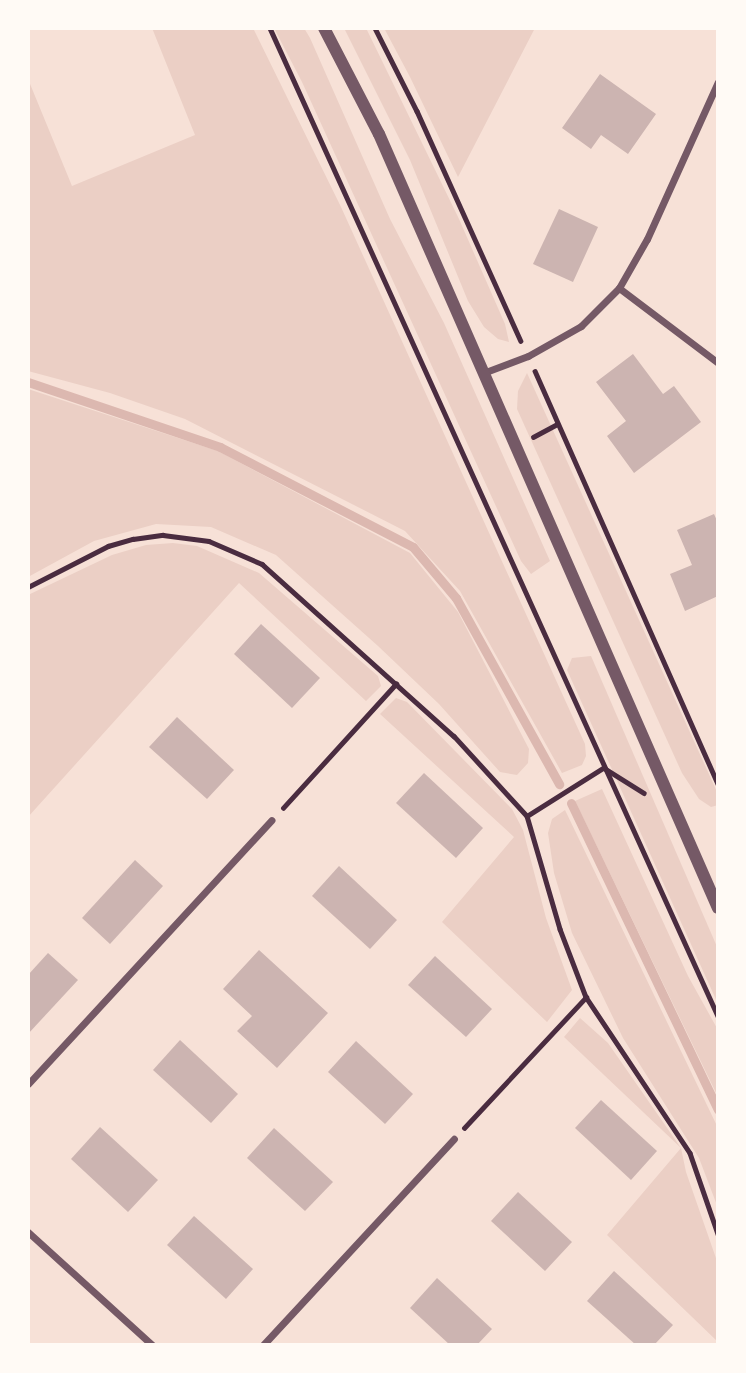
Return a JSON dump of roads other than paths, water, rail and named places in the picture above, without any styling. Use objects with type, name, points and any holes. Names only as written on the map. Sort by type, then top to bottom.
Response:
[{"type":"street","points":[[324,28],[379,134],[718,908]]},
{"type":"street","points":[[482,373],[528,356],[581,326],[619,288],[647,239],[718,82]]},
{"type":"street","points":[[619,288],[718,363]]},
{"type":"street","points":[[28,1084],[272,820]]},
{"type":"street","points":[[263,1345],[454,1139]]},
{"type":"street","points":[[28,1232],[152,1345]]},
{"type":"waterway","points":[[28,382],[220,447],[413,547],[456,598],[559,784]]},
{"type":"waterway","points":[[571,803],[718,1110]]}]
